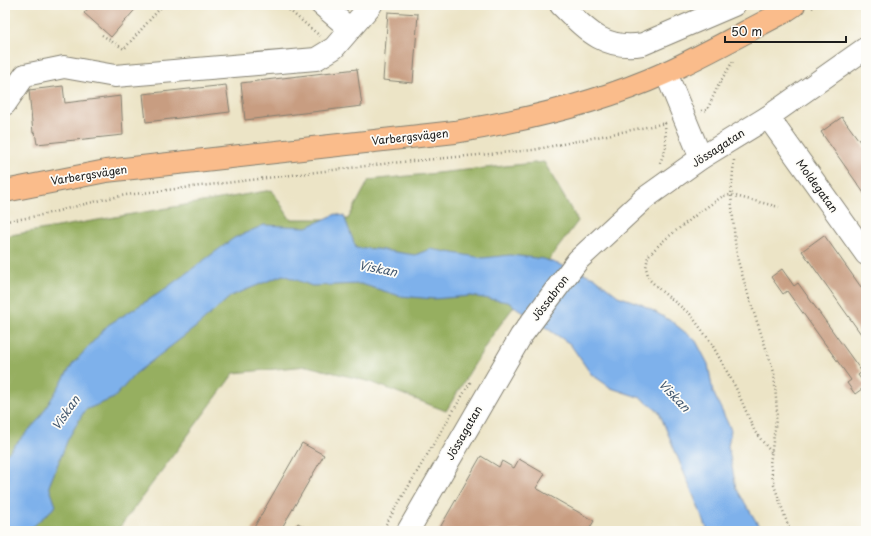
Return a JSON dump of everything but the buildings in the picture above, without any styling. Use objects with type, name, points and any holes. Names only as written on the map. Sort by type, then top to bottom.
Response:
[{"type":"main road","name":"Varbergsvägen","points":[[5,191],[106,171],[455,132],[506,123],[571,106],[626,89],[666,73],[782,13],[794,5]]},
{"type":"street","points":[[322,5],[350,29]]},
{"type":"street","points":[[5,104],[15,78],[64,67],[114,76],[316,59],[334,48],[371,5]]},
{"type":"street","points":[[561,5],[591,33],[613,44],[629,46],[643,44],[734,5]]},
{"type":"street","name":"Jössagatan","points":[[578,260],[645,198],[701,158],[768,118],[866,48]]},
{"type":"street","points":[[666,73],[701,158]]},
{"type":"street","name":"Moldegatan","points":[[768,118],[866,254]]},
{"type":"street","name":"Jössabron","points":[[521,336],[578,260]]},
{"type":"street","name":"Jössagatan","points":[[408,531],[521,336]]},
{"type":"path","points":[[102,35],[124,49],[163,5]]},
{"type":"path","points":[[5,221],[23,219],[98,200],[126,195],[369,165],[533,150],[665,123],[707,110],[728,67]]},
{"type":"path","points":[[726,142],[734,155],[731,195],[732,221],[738,262],[774,372],[777,412],[770,464],[774,485],[790,531]]},
{"type":"path","points":[[772,453],[754,432],[736,388],[710,341],[690,314],[660,290],[649,279],[646,268],[648,256],[663,241],[723,196],[731,195],[779,207]]},
{"type":"path","points":[[382,531],[475,375]]},
{"type":"green space","points":[[544,162],[578,221],[491,337],[446,411],[371,382],[307,366],[234,373],[117,531],[5,531],[5,236],[272,190],[290,219],[348,219],[369,180]]},
{"type":"water","name":"Viskan","points":[[336,214],[344,216],[356,248],[376,249],[415,255],[430,249],[483,258],[510,255],[544,259],[594,277],[618,296],[641,304],[671,321],[696,341],[708,364],[713,392],[731,430],[728,446],[736,488],[762,531],[708,531],[659,412],[641,398],[611,388],[591,374],[570,344],[508,302],[471,296],[433,299],[400,296],[361,284],[312,286],[283,275],[231,296],[196,327],[135,374],[114,398],[85,410],[68,439],[49,486],[56,506],[28,531],[5,531],[5,456],[39,419],[72,365],[108,325],[158,294],[234,238],[264,225],[307,227]]}]
